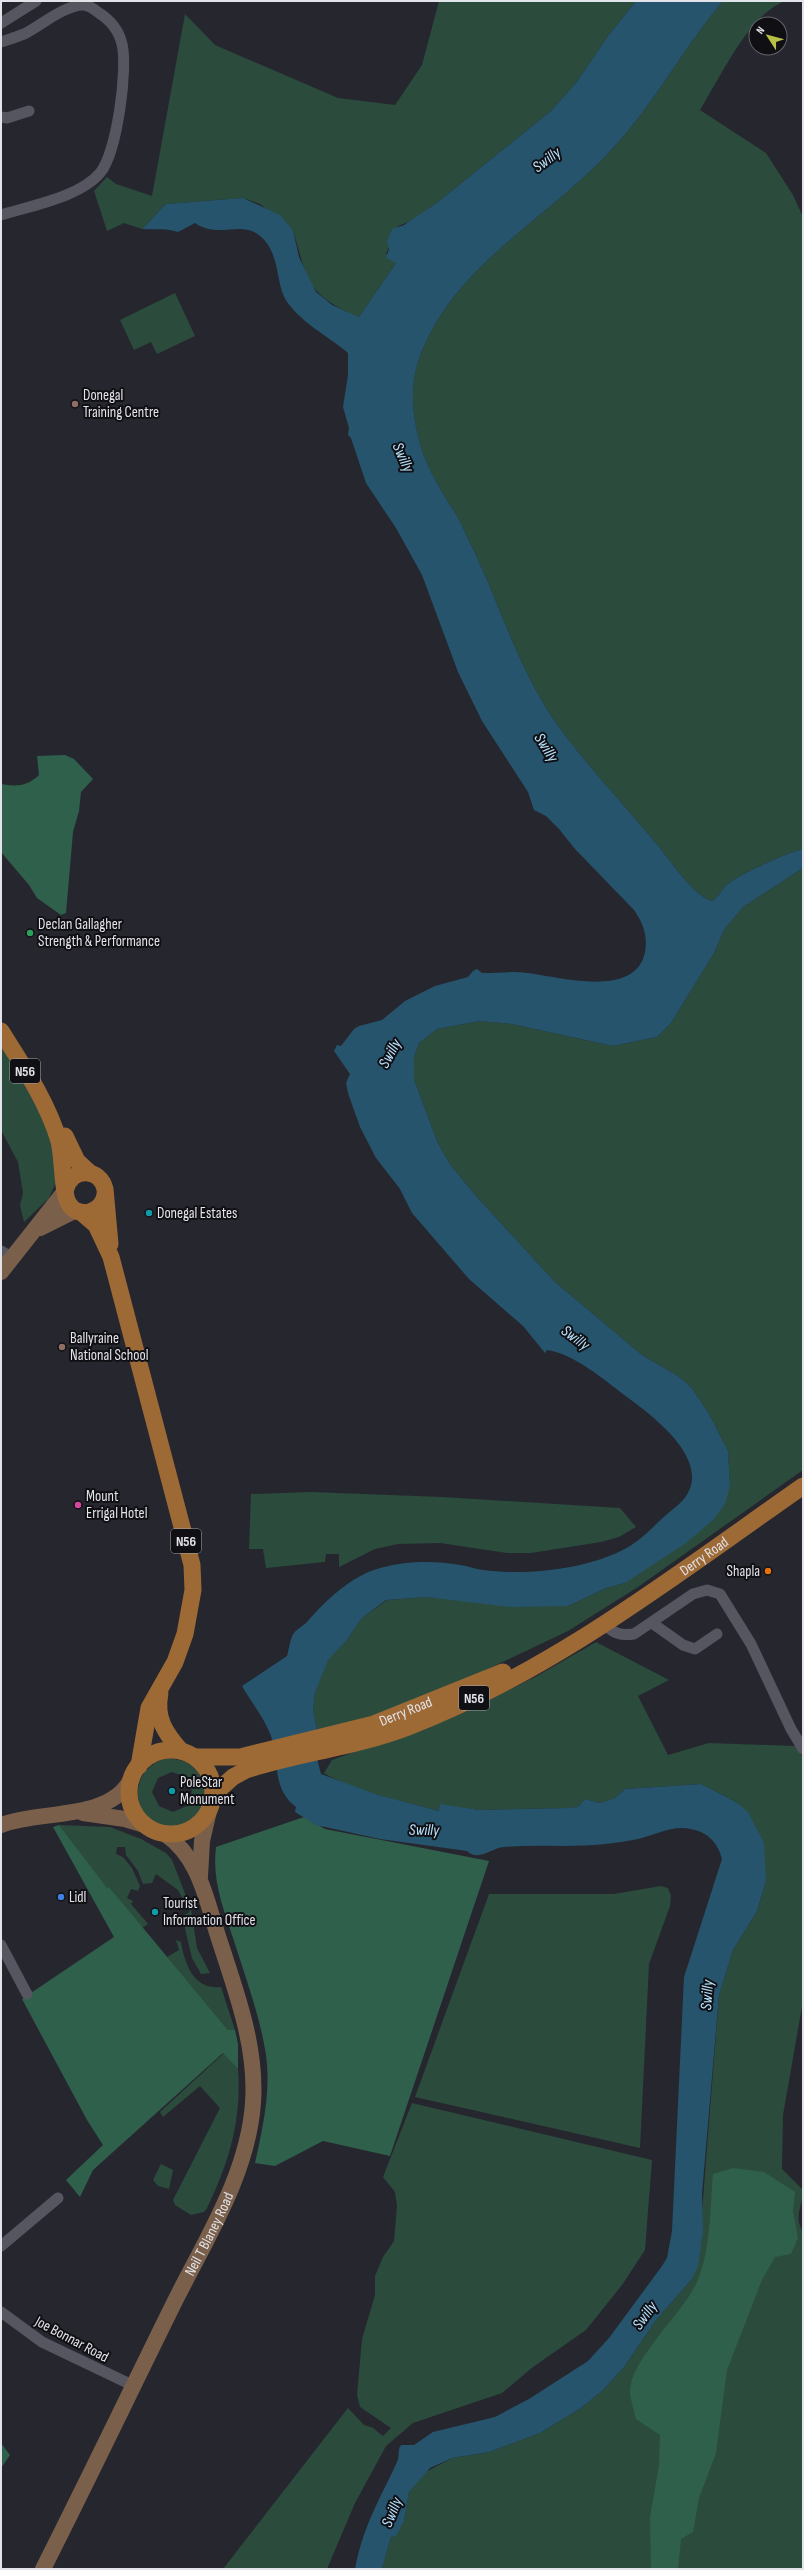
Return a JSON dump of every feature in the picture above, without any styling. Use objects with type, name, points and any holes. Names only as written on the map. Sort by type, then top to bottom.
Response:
[{"type":"main road","name":"N56","points":[[1,1031],[49,1111],[60,1126],[77,1161],[90,1173],[102,1181],[105,1195],[111,1256],[192,1565],[193,1590],[188,1624],[175,1662],[148,1714],[139,1766],[130,1781]]},
{"type":"main road","name":"N56","points":[[49,1111],[59,1140],[68,1202],[96,1226],[111,1256]]},
{"type":"main road","points":[[33,1232],[66,1189],[74,1176],[90,1173]]},
{"type":"main road","points":[[1,1272],[6,1254],[33,1232],[65,1214],[96,1209],[102,1204],[105,1195]]},
{"type":"main road","name":"Derry Road","points":[[188,1754],[228,1759],[267,1758],[332,1742],[450,1695],[603,1623],[803,1486]]},
{"type":"main road","name":"N56","points":[[160,1691],[158,1707],[161,1724],[188,1754],[210,1774],[211,1803],[200,1823],[188,1831],[165,1834]]},
{"type":"main road","name":"N56","points":[[139,1766],[159,1752],[188,1754]]},
{"type":"main road","name":"Derry Road","points":[[211,1803],[237,1774],[267,1758]]},
{"type":"main road","points":[[1,1825],[22,1819],[75,1812],[111,1799],[125,1789],[130,1781]]},
{"type":"main road","points":[[130,1781],[130,1802],[138,1819],[145,1825]]},
{"type":"main road","name":"Neil T Blaney Road","points":[[200,1876],[202,1841],[211,1803]]},
{"type":"main road","points":[[75,1812],[124,1819],[145,1825],[165,1834]]},
{"type":"main road","name":"Neil T Blaney Road","points":[[43,2569],[134,2386],[234,2179],[248,2141],[252,2117],[252,2062],[246,2024],[200,1876],[182,1847],[165,1834]]},
{"type":"street","points":[[1,23],[36,1]]},
{"type":"street","points":[[1,42],[23,34],[64,11],[84,5],[91,7],[113,25],[122,44],[124,69],[112,151],[100,173],[89,183],[63,195],[1,214]]},
{"type":"street","points":[[1,117],[7,118],[29,111]]},
{"type":"street","points":[[603,1623],[613,1632],[624,1636],[634,1634],[693,1594],[707,1590],[720,1594],[751,1644],[791,1730],[803,1749]]},
{"type":"street","points":[[652,1623],[683,1645],[695,1649],[717,1634]]},
{"type":"street","points":[[1,1945],[27,1994]]},
{"type":"street","points":[[1,2246],[58,2198]]},
{"type":"street","name":"Joe Bonnar Road","points":[[1,2312],[42,2342],[134,2386]]},
{"type":"green space","points":[[439,1],[636,1],[608,36],[576,83],[551,111],[438,202],[411,221],[398,226],[386,254],[396,263],[359,317],[328,301],[312,284],[306,274],[293,230],[260,204],[243,198],[166,204],[142,229],[124,223],[107,231],[94,191],[107,177],[116,184],[152,196],[185,14],[215,45],[338,98],[395,105],[422,65]]},
{"type":"green space","points":[[723,1],[785,1],[772,8],[763,16],[748,16],[748,33],[736,48],[700,110],[766,153],[793,195],[803,217],[803,849],[765,864],[735,879],[712,901],[705,898],[689,885],[655,842],[576,750],[552,717],[519,657],[462,526],[428,466],[418,436],[413,407],[414,378],[419,359],[434,326],[455,296],[478,269],[505,244],[588,174],[613,148],[642,113]]},
{"type":"green space","points":[[175,293],[195,336],[157,354],[151,342],[134,350],[120,320]]},
{"type":"green space","points":[[65,755],[74,759],[93,779],[81,792],[79,811],[73,832],[66,913],[61,915],[37,898],[29,885],[1,852],[1,784],[22,785],[35,779],[39,775],[37,756]]},
{"type":"green space","points":[[803,868],[803,1470],[638,1587],[568,1631],[420,1701],[339,1727],[317,1729],[313,1710],[315,1693],[327,1660],[346,1641],[362,1618],[387,1600],[427,1597],[568,1606],[606,1588],[625,1583],[730,1486],[728,1451],[708,1412],[691,1387],[678,1376],[642,1355],[555,1282],[476,1196],[449,1163],[437,1141],[414,1079],[414,1057],[419,1043],[437,1029],[480,1021],[512,1024],[613,1046],[657,1037],[671,1023],[714,953],[724,930],[743,907]]},
{"type":"green space","points":[[1,1045],[22,1077],[53,1141],[56,1182],[49,1198],[24,1222],[20,1205],[23,1193],[18,1162],[1,1130]]},
{"type":"green space","points":[[311,1492],[442,1497],[620,1508],[636,1527],[619,1537],[601,1542],[531,1553],[507,1553],[440,1543],[398,1544],[375,1549],[339,1567],[339,1554],[326,1554],[325,1562],[266,1568],[263,1549],[249,1549],[251,1494]]},
{"type":"green space","points":[[596,1642],[669,1680],[638,1696],[668,1755],[709,1743],[795,1746],[803,1757],[803,2001],[783,2115],[782,2169],[803,2190],[799,2221],[803,2232],[803,2569],[382,2569],[391,2537],[404,2521],[409,2492],[424,2473],[452,2458],[489,2452],[540,2433],[581,2408],[603,2390],[624,2367],[656,2320],[692,2279],[702,2212],[719,1995],[733,1950],[757,1911],[766,1881],[736,1802],[701,1784],[625,1789],[615,1798],[600,1803],[585,1799],[578,1807],[479,1810],[440,1805],[440,1811],[365,1791],[324,1773],[332,1760],[461,1714],[537,1676]]},
{"type":"green space","points":[[164,1759],[180,1760],[192,1766],[200,1775],[205,1787],[205,1799],[201,1811],[193,1820],[179,1826],[164,1826],[152,1821],[144,1813],[139,1802],[138,1789],[142,1777],[150,1767]],"holes":[[[172,1772],[186,1777],[192,1791],[187,1806],[173,1812],[159,1806],[152,1792],[158,1778]]]},
{"type":"green space","points":[[304,1817],[325,1829],[489,1861],[390,2156],[323,2141],[275,2166],[255,2163],[267,2096],[268,2082],[266,2055],[256,2011],[219,1894],[215,1859],[216,1847]]},
{"type":"green space","points":[[59,1825],[110,1827],[141,1839],[166,1853],[172,1860],[191,1909],[197,1948],[210,1973],[201,1974],[192,1958],[182,1916],[190,1912],[178,1890],[156,1874],[152,1883],[143,1884],[138,1871],[126,1855],[125,1847],[117,1847],[116,1854],[123,1857],[132,1868],[140,1886],[138,1891],[131,1889],[127,1898],[133,1901],[131,1904],[148,1924],[142,1928],[109,1887],[107,1889]]},
{"type":"green space","points":[[59,1825],[107,1888],[109,1887],[228,2030],[235,2030],[238,2044],[238,2069],[223,2053],[93,2170],[80,2197],[66,2180],[103,2145],[87,2120],[22,1999],[114,1937],[53,1827]]},
{"type":"green space","points":[[661,1886],[668,1888],[671,1896],[670,1906],[649,1964],[640,2148],[415,2097],[489,1894],[614,1894]]},
{"type":"green space","points":[[176,1940],[181,1942],[185,1959],[192,1974],[204,1984],[212,1987],[221,1987],[235,2030],[228,2030],[167,1957],[179,1950]]},
{"type":"green space","points":[[224,2053],[238,2069],[239,2087],[236,2123],[228,2157],[207,2208],[204,2212],[191,2215],[175,2205],[173,2200],[220,2108],[200,2086],[163,2117],[160,2112]]},
{"type":"green space","points":[[412,2103],[652,2160],[645,2250],[622,2285],[586,2330],[533,2367],[502,2393],[413,2423],[386,2446],[355,2503],[327,2569],[223,2569],[348,2408],[364,2425],[373,2428],[383,2436],[391,2428],[360,2407],[357,2395],[362,2339],[375,2295],[375,2276],[383,2257],[394,2241],[397,2206],[395,2192],[383,2177]]},
{"type":"green space","points":[[161,2164],[173,2170],[169,2189],[158,2186],[153,2180]]},
{"type":"green space","points":[[733,2168],[764,2172],[795,2192],[793,2211],[798,2238],[791,2254],[775,2257],[762,2280],[727,2370],[716,2453],[699,2498],[693,2532],[681,2539],[678,2569],[651,2569],[650,2517],[659,2465],[660,2435],[636,2419],[630,2393],[632,2380],[638,2366],[647,2352],[690,2295],[697,2282],[702,2269],[707,2243],[713,2174]]},
{"type":"green space","points":[[1,2443],[10,2455],[1,2468]]},
{"type":"water","name":"Swilly","points":[[636,1],[723,1],[695,37],[642,113],[613,148],[588,174],[505,244],[478,269],[455,296],[434,326],[416,368],[413,388],[413,407],[416,427],[428,466],[462,526],[519,657],[540,697],[552,717],[576,750],[655,842],[689,885],[705,898],[712,901],[735,879],[765,864],[803,849],[803,868],[743,907],[724,930],[714,953],[671,1023],[657,1037],[613,1046],[512,1024],[480,1021],[437,1029],[419,1043],[414,1057],[414,1079],[437,1141],[449,1163],[476,1196],[555,1282],[642,1355],[678,1376],[691,1387],[708,1412],[728,1451],[730,1486],[725,1504],[713,1520],[686,1543],[625,1583],[606,1588],[568,1606],[511,1607],[427,1597],[386,1600],[362,1618],[346,1641],[328,1660],[315,1693],[313,1710],[317,1729],[310,1732],[321,1774],[378,1795],[439,1811],[440,1804],[479,1810],[578,1807],[585,1799],[600,1803],[615,1798],[625,1789],[701,1784],[736,1802],[748,1812],[764,1843],[766,1881],[757,1911],[733,1950],[719,1995],[702,2194],[703,2232],[698,2266],[692,2279],[656,2320],[624,2367],[603,2390],[581,2408],[540,2433],[489,2452],[452,2458],[430,2468],[409,2492],[404,2521],[396,2536],[391,2537],[382,2569],[355,2569],[362,2540],[397,2462],[401,2445],[414,2445],[433,2432],[495,2417],[529,2399],[588,2361],[609,2338],[667,2258],[672,2231],[684,1977],[722,1859],[718,1848],[711,1839],[697,1830],[684,1828],[671,1829],[638,1839],[613,1843],[580,1846],[504,1847],[481,1855],[472,1854],[467,1851],[380,1839],[316,1825],[295,1812],[296,1807],[288,1800],[279,1783],[274,1745],[271,1736],[262,1717],[242,1686],[287,1656],[294,1633],[329,1599],[346,1585],[374,1570],[406,1563],[439,1562],[483,1570],[519,1572],[559,1569],[597,1560],[615,1554],[641,1538],[687,1495],[692,1480],[690,1464],[682,1448],[670,1433],[641,1407],[579,1362],[558,1352],[547,1350],[545,1353],[523,1326],[469,1279],[412,1213],[400,1189],[376,1158],[360,1127],[346,1083],[350,1074],[334,1051],[337,1045],[341,1046],[354,1029],[359,1026],[382,1020],[405,1001],[435,986],[468,977],[477,969],[482,973],[522,972],[576,981],[595,982],[612,980],[627,976],[639,967],[645,952],[646,941],[642,925],[634,910],[575,849],[546,816],[534,810],[528,792],[482,721],[458,672],[422,575],[396,528],[366,483],[351,438],[348,435],[349,428],[343,407],[348,375],[348,353],[300,317],[293,310],[283,294],[276,266],[269,247],[263,239],[254,232],[241,229],[211,229],[195,223],[178,232],[142,229],[166,204],[243,198],[280,215],[293,230],[299,257],[316,292],[332,305],[359,317],[396,263],[386,258],[389,249],[387,241],[392,229],[404,225],[438,202],[551,111],[576,83],[608,36]]},
{"type":"place","name":"Donegal Training Centre","points":[[75,404]]},
{"type":"place","name":"Declan Gallagher Strength & Performance","points":[[30,933]]},
{"type":"place","name":"Donegal Estates","points":[[149,1213]]},
{"type":"place","name":"Ballyraine National School","points":[[62,1347]]},
{"type":"place","name":"Mount Errigal Hotel","points":[[78,1505]]},
{"type":"place","name":"Shapla","points":[[768,1571]]},
{"type":"place","name":"PoleStar Monument","points":[[172,1791]]},
{"type":"place","name":"Lidl","points":[[61,1897]]},
{"type":"place","name":"Tourist Information Office","points":[[155,1912]]}]
